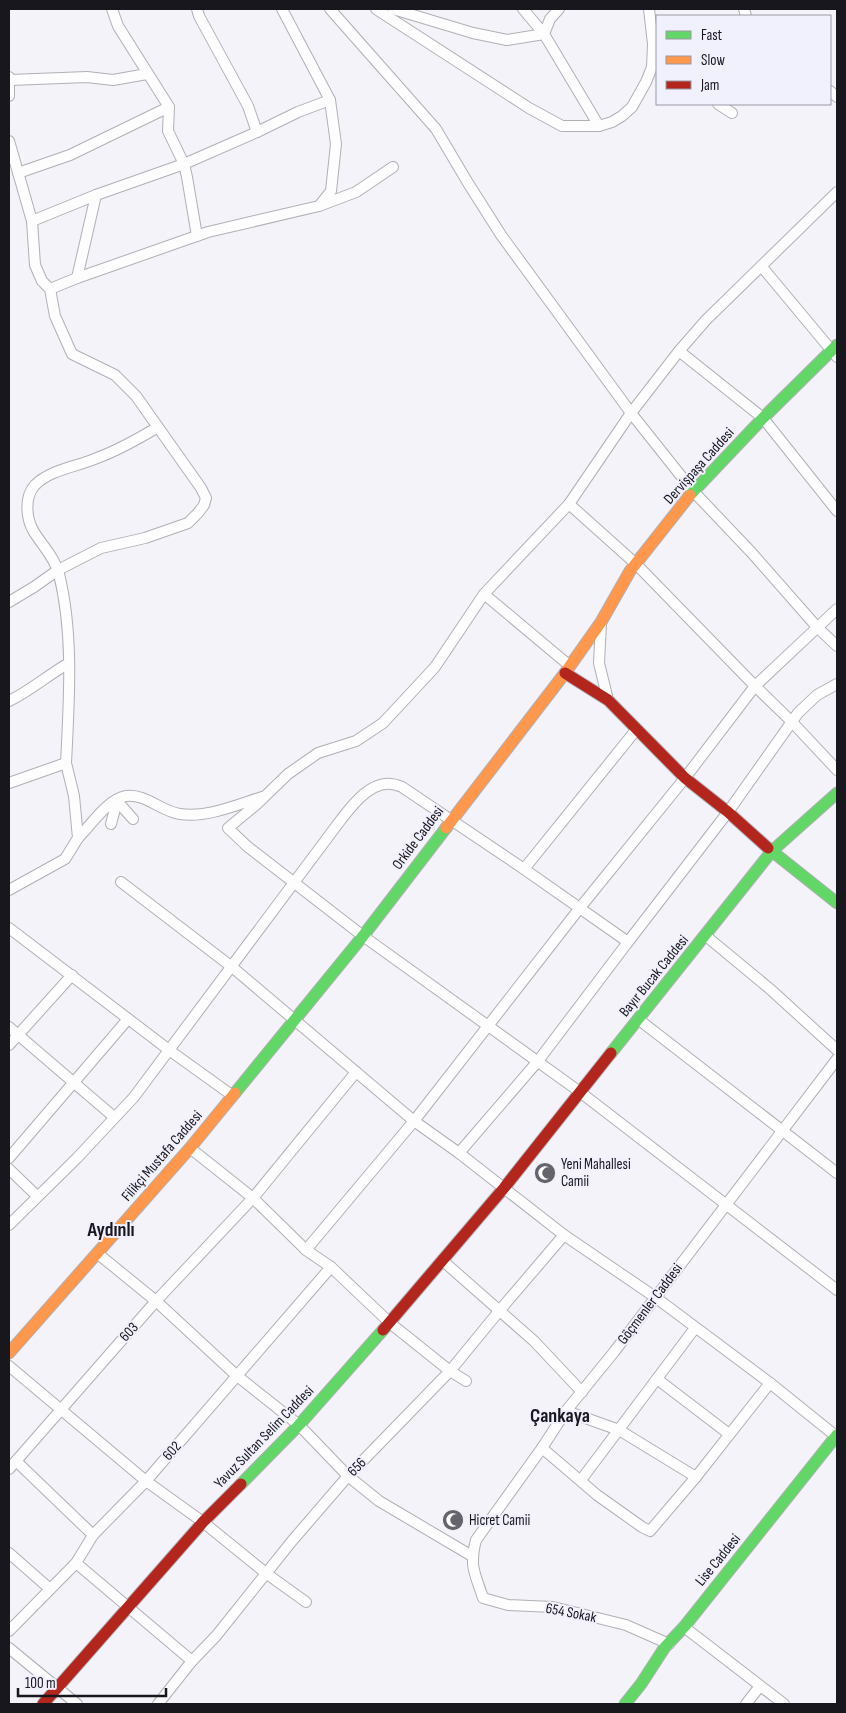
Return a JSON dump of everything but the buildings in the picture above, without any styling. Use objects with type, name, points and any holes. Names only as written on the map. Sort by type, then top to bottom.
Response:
[{"type":"street","points":[[112,9],[118,26],[168,107],[168,131],[184,164],[196,236]]},
{"type":"street","points":[[197,9],[248,106],[257,132]]},
{"type":"street","points":[[282,9],[330,100],[336,144],[331,191],[319,206]]},
{"type":"street","points":[[330,9],[436,129],[501,235],[631,413],[693,491],[752,552],[817,627],[837,646]]},
{"type":"street","points":[[376,9],[529,108],[562,126],[599,126],[612,122],[632,107],[654,69],[654,44],[649,9]]},
{"type":"street","points":[[393,9],[473,33],[507,40],[544,34]]},
{"type":"street","points":[[523,9],[544,34],[599,126]]},
{"type":"street","points":[[544,34],[550,19],[559,9]]},
{"type":"street","points":[[9,96],[9,79],[87,77],[113,80],[147,74]]},
{"type":"street","points":[[32,221],[96,195],[184,164],[298,112],[330,100]]},
{"type":"street","points":[[720,105],[732,113]]},
{"type":"street","points":[[18,173],[70,155],[168,107]]},
{"type":"street","points":[[9,141],[32,221],[35,265],[42,281],[50,289],[55,316],[72,354],[115,375],[136,396],[201,488],[206,498],[204,505],[188,522],[145,538],[101,548],[58,570],[9,602]]},
{"type":"street","points":[[50,289],[196,236],[319,206],[356,192],[393,167]]},
{"type":"street","points":[[837,192],[706,320],[679,351],[631,413],[569,504],[484,594],[435,667],[383,723],[356,741],[318,753],[288,774],[228,828],[248,847],[362,936],[538,1060],[837,1290]]},
{"type":"street","points":[[78,278],[96,195]]},
{"type":"street","points":[[762,267],[835,350]]},
{"type":"street","name":"Dervişpaşa Caddesi","points":[[835,350],[763,418],[693,491],[636,564],[601,622],[567,669],[608,700],[685,778],[728,812],[772,852],[837,903]]},
{"type":"street","points":[[679,351],[763,418],[837,511]]},
{"type":"street","points":[[78,838],[74,796],[66,763],[69,662],[65,600],[58,570],[32,530],[27,502],[30,492],[36,484],[47,476],[110,453],[158,427]]},
{"type":"street","points":[[569,504],[636,564],[837,770]]},
{"type":"street","points":[[484,594],[567,669]]},
{"type":"street","points":[[306,1250],[414,1121],[579,909],[685,778],[755,686],[837,609]]},
{"type":"street","name":"Dervişpaşa Caddesi","points":[[601,622],[599,663],[608,700]]},
{"type":"street","points":[[9,701],[29,690],[69,662]]},
{"type":"street","name":"Orkide Caddesi","points":[[295,1021],[567,669]]},
{"type":"street","points":[[459,1153],[538,1060],[728,812],[798,713],[817,695],[837,684]]},
{"type":"street","points":[[524,869],[636,730]]},
{"type":"street","points":[[9,783],[66,763]]},
{"type":"street","points":[[9,1225],[134,1097],[357,800],[374,787],[390,783],[402,787],[628,942]]},
{"type":"street","name":"Bayır Bucak Caddesi","points":[[504,1188],[772,852],[837,794]]},
{"type":"street","points":[[9,890],[64,859],[78,838],[109,804],[125,796],[135,796],[165,810],[194,815],[217,811],[265,796]]},
{"type":"street","points":[[116,801],[133,819]]},
{"type":"street","points":[[111,824],[116,801]]},
{"type":"street","points":[[121,882],[232,967],[414,1121],[459,1153],[564,1235],[655,1297],[837,1436]]},
{"type":"street","points":[[10,931],[72,975],[169,1050],[233,1096]]},
{"type":"street","points":[[706,936],[770,989],[837,1050]]},
{"type":"street","points":[[9,1045],[72,975]]},
{"type":"street","points":[[9,1158],[128,1018]]},
{"type":"street","points":[[638,1019],[837,1174]]},
{"type":"street","name":"Filikçi Mustafa Caddesi","points":[[9,1353],[190,1148],[295,1021]]},
{"type":"street","points":[[9,1027],[114,1117]]},
{"type":"street","name":"Göçmenler Caddesi","points":[[472,1556],[476,1540],[566,1411],[726,1206],[837,1059]]},
{"type":"street","name":"603","points":[[12,1465],[156,1302],[253,1198],[356,1072]]},
{"type":"street","points":[[190,1148],[253,1198],[306,1250],[331,1267],[390,1323],[450,1371],[466,1381]]},
{"type":"street","points":[[9,1169],[37,1196]]},
{"type":"street","name":"Yavuz Sultan Selim Caddesi","points":[[43,1704],[203,1522],[298,1425],[390,1323],[504,1188]]},
{"type":"street","name":"656","points":[[158,1704],[348,1476],[450,1371],[564,1235]]},
{"type":"street","points":[[97,1252],[156,1302],[236,1375],[298,1425],[348,1476],[379,1502],[472,1556]]},
{"type":"street","points":[[443,1261],[534,1341],[582,1392]]},
{"type":"street","name":"602","points":[[9,1632],[76,1563],[93,1536],[146,1481],[331,1267]]},
{"type":"street","points":[[581,1480],[695,1328]]},
{"type":"street","points":[[9,1366],[146,1481],[203,1522],[267,1574],[306,1602]]},
{"type":"street","points":[[657,1379],[729,1434]]},
{"type":"street","points":[[542,1448],[597,1494],[650,1531],[696,1477],[770,1383]]},
{"type":"street","points":[[566,1411],[619,1430],[696,1477]]},
{"type":"street","name":"Lise Caddesi","points":[[625,1704],[669,1644],[837,1436]]},
{"type":"street","points":[[12,1465],[93,1536]]},
{"type":"street","points":[[9,1553],[50,1589]]},
{"type":"street","name":"654 Sokak","points":[[472,1556],[472,1565],[483,1598],[508,1605],[553,1607],[626,1625],[669,1644]]},
{"type":"street","points":[[76,1563],[192,1662]]},
{"type":"street","points":[[684,1627],[784,1704]]},
{"type":"street","points":[[9,1648],[57,1690],[77,1704]]},
{"type":"street","points":[[746,1704],[760,1686]]},
{"type":"traffic: fast","points":[[690,495],[763,418],[837,345]]},
{"type":"traffic: fast","points":[[611,1053],[772,851],[837,793]]},
{"type":"traffic: fast","points":[[235,1093],[363,936],[446,828]]},
{"type":"traffic: fast","points":[[768,848],[837,903]]},
{"type":"traffic: fast","points":[[241,1484],[299,1425],[383,1330]]},
{"type":"traffic: fast","points":[[625,1704],[641,1684],[665,1647],[684,1627],[837,1435]]},
{"type":"traffic: slow","points":[[446,828],[565,673],[601,622],[630,571],[690,495]]},
{"type":"traffic: slow","points":[[9,1353],[190,1148],[235,1093]]},
{"type":"traffic: jam","points":[[565,673],[608,700],[685,778],[728,812],[768,848]]},
{"type":"traffic: jam","points":[[383,1330],[504,1188],[611,1053]]},
{"type":"traffic: jam","points":[[43,1704],[203,1522],[241,1484]]},
{"type":"place","name":"Yeni Mahallesi Camii","points":[[545,1173]]},
{"type":"place","name":"Hicret Camii","points":[[453,1520]]},
{"type":"district","name":"Aydınlı","points":[[111,1230]]},
{"type":"district","name":"Çankaya","points":[[560,1416]]}]
